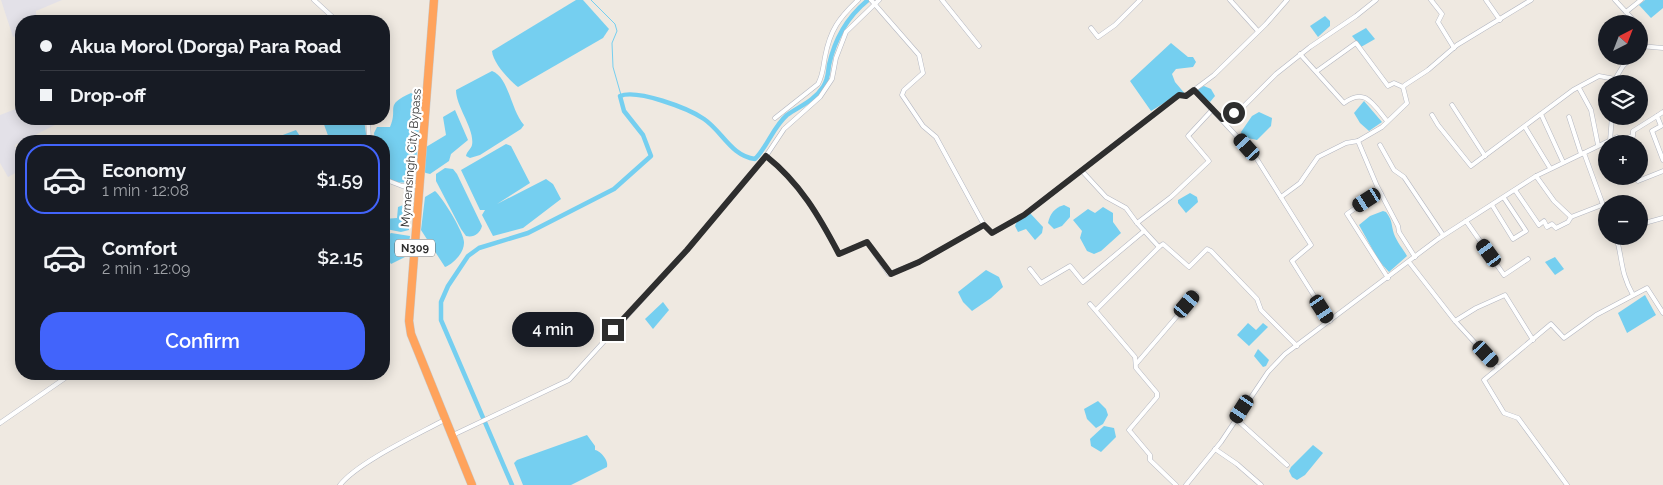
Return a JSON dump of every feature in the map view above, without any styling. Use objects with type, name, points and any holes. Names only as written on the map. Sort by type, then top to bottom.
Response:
[{"type":"highway","name":"Mymensingh City Bypass","points":[[434,0],[409,321],[411,334],[472,485]]},
{"type":"street","points":[[314,0],[330,15]]},
{"type":"street","points":[[775,118],[818,84],[822,77],[825,56],[835,24],[858,0]]},
{"type":"street","points":[[871,0],[919,55],[923,73],[904,90],[902,95],[923,126],[936,138],[984,225],[992,233],[1024,215],[1148,117],[1179,95],[1186,96],[1214,75],[1287,0]]},
{"type":"street","points":[[453,435],[495,417],[569,380],[687,250],[766,156],[784,129],[820,97],[832,79],[836,58],[846,32],[879,0]]},
{"type":"street","points":[[942,0],[978,46]]},
{"type":"street","points":[[1091,28],[1098,37],[1115,25],[1140,0]]},
{"type":"street","points":[[1230,0],[1258,31]]},
{"type":"street","points":[[1222,119],[1242,108],[1276,74],[1300,54],[1376,0]]},
{"type":"street","points":[[1431,0],[1442,14],[1438,23],[1454,48]]},
{"type":"street","points":[[1403,87],[1454,48],[1531,0]]},
{"type":"street","points":[[1615,0],[1629,15]]},
{"type":"street","points":[[1626,12],[1641,0]]},
{"type":"street","points":[[1488,1],[1500,20]]},
{"type":"street","points":[[1317,72],[1356,43],[1388,86],[1394,83],[1403,87]]},
{"type":"street","points":[[1648,48],[1663,48]]},
{"type":"street","points":[[1300,54],[1344,103],[1353,96],[1360,95],[1369,101],[1387,121]]},
{"type":"street","points":[[1432,115],[1470,166],[1541,114],[1598,77]]},
{"type":"street","points":[[1281,197],[1300,183],[1318,157],[1346,143],[1358,141],[1382,127],[1407,103],[1403,87]]},
{"type":"street","points":[[1186,485],[1215,449],[1268,372],[1297,346],[1443,235],[1536,176],[1598,145],[1591,110],[1579,88]]},
{"type":"street","points":[[1194,90],[1255,156],[1311,246],[1292,261],[1330,321]]},
{"type":"street","points":[[1452,105],[1485,156]]},
{"type":"street","points":[[1137,223],[1171,197],[1209,161],[1188,136],[1213,109]]},
{"type":"street","points":[[1633,135],[1633,131],[1663,112]]},
{"type":"street","points":[[1541,114],[1563,162]]},
{"type":"street","points":[[1657,116],[1661,126],[1652,131],[1663,160]]},
{"type":"street","points":[[1569,118],[1598,195]]},
{"type":"street","points":[[1525,127],[1550,168]]},
{"type":"street","points":[[1358,141],[1381,194],[1398,226],[1399,232],[1415,257]]},
{"type":"street","points":[[1380,145],[1394,170],[1404,177],[1443,235]]},
{"type":"street","points":[[766,156],[796,183],[813,205],[839,254],[867,242],[889,274],[919,262],[984,225]]},
{"type":"street","points":[[1082,170],[1106,197],[1126,208],[1159,247]]},
{"type":"street","points":[[1648,177],[1663,171]]},
{"type":"street","points":[[1536,176],[1554,201],[1571,218]]},
{"type":"street","points":[[390,181],[402,186],[420,186]]},
{"type":"street","points":[[1515,190],[1539,224],[1544,221],[1547,227],[1552,224],[1556,228],[1568,222],[1571,218],[1598,206]]},
{"type":"street","points":[[1381,194],[1367,200],[1347,214],[1388,278]]},
{"type":"street","points":[[1492,205],[1513,239],[1526,231],[1504,198]]},
{"type":"street","points":[[1648,222],[1663,218]]},
{"type":"street","points":[[1466,221],[1504,275],[1528,259]]},
{"type":"street","points":[[1030,269],[1041,283],[1070,266],[1083,282],[1144,231]]},
{"type":"street","points":[[1096,310],[1164,244],[1189,267],[1209,249],[1257,299],[1261,310],[1297,346]]},
{"type":"street","points":[[1619,245],[1623,261],[1621,270],[1633,295]]},
{"type":"street","points":[[1409,262],[1455,321],[1498,368]]},
{"type":"street","points":[[1567,485],[1518,418],[1504,412],[1484,381],[1551,324],[1564,338],[1596,315],[1647,288],[1663,313]]},
{"type":"street","points":[[1137,363],[1196,294]]},
{"type":"street","points":[[1455,321],[1476,308],[1505,295],[1533,340]]},
{"type":"street","points":[[1090,304],[1135,358],[1136,368],[1157,393],[1157,397],[1129,430],[1150,455],[1150,460],[1176,485]]},
{"type":"street","points":[[0,423],[62,380]]},
{"type":"street","points":[[340,485],[349,476],[381,454],[446,419]]},
{"type":"street","points":[[1236,419],[1287,465]]},
{"type":"street","points":[[1215,449],[1237,464],[1261,485]]},
{"type":"shaded area","points":[[1,0],[62,0],[36,11],[36,15],[15,15],[15,36],[13,37]]},
{"type":"shaded area","points":[[15,109],[15,125],[55,125],[35,135],[15,135],[15,173],[8,177],[0,163],[0,115]]},
{"type":"water","points":[[576,0],[583,0],[609,29],[603,38],[518,87],[498,66],[492,51]]},
{"type":"water","points":[[1645,0],[1663,0],[1663,8],[1651,18],[1639,5]]},
{"type":"water","points":[[1325,16],[1330,21],[1330,26],[1318,37],[1310,26]]},
{"type":"water","points":[[1366,28],[1375,39],[1361,47],[1352,36]]},
{"type":"water","points":[[1171,43],[1188,57],[1193,57],[1196,62],[1193,67],[1176,69],[1172,74],[1175,82],[1186,95],[1179,94],[1151,111],[1130,81]]},
{"type":"water","points":[[492,71],[498,74],[502,80],[524,125],[521,129],[480,155],[470,158],[466,156],[472,145],[471,132],[459,104],[456,90]]},
{"type":"water","points":[[1204,86],[1211,89],[1215,96],[1210,102],[1196,90]]},
{"type":"water","points":[[411,93],[418,97],[419,129],[415,164],[412,174],[407,182],[404,183],[390,179],[390,135],[374,135],[374,133],[377,127],[390,127],[394,104],[402,97]]},
{"type":"water","points":[[1364,101],[1382,122],[1369,131],[1360,123],[1354,113]]},
{"type":"water","points":[[455,110],[468,140],[451,154],[449,161],[430,174],[426,173],[424,172],[426,147],[446,135],[443,117]]},
{"type":"water","points":[[1259,112],[1272,118],[1271,126],[1257,140],[1243,137],[1241,132],[1252,116]]},
{"type":"water","points":[[324,125],[365,125],[366,135],[328,135]]},
{"type":"water","points":[[296,130],[299,135],[283,135]]},
{"type":"water","points":[[506,144],[511,146],[530,183],[497,204],[546,179],[553,184],[561,199],[523,228],[493,236],[482,215],[485,210],[480,210],[461,170]]},
{"type":"water","points":[[445,168],[453,169],[457,174],[482,226],[480,231],[474,236],[466,236],[461,229],[436,181],[436,174]]},
{"type":"water","points":[[435,191],[453,216],[464,243],[458,258],[445,267],[421,230],[425,197]]},
{"type":"water","points":[[1190,193],[1197,197],[1198,202],[1186,213],[1178,203],[1178,200]]},
{"type":"water","points":[[406,204],[409,209],[409,230],[401,232],[390,230],[390,219],[397,218],[398,207]]},
{"type":"water","points":[[1064,205],[1070,208],[1070,217],[1062,226],[1054,229],[1048,223],[1050,217],[1055,210]]},
{"type":"water","points":[[1103,207],[1113,213],[1113,222],[1121,233],[1101,251],[1094,254],[1087,251],[1080,238],[1082,231],[1073,220],[1088,209],[1095,213]]},
{"type":"water","points":[[1383,211],[1390,218],[1395,237],[1407,256],[1389,272],[1379,261],[1359,225],[1370,216]]},
{"type":"water","points":[[1030,213],[1043,227],[1042,233],[1035,240],[1026,229],[1018,232],[1015,226],[1017,221]]},
{"type":"water","points":[[390,234],[410,236],[407,256],[391,264],[390,262]]},
{"type":"water","points":[[1555,257],[1564,269],[1555,275],[1545,262]]},
{"type":"water","points":[[986,270],[999,277],[1003,287],[972,311],[963,302],[958,292]]},
{"type":"water","points":[[1645,295],[1656,315],[1627,333],[1618,313]]},
{"type":"water","points":[[663,302],[669,310],[653,329],[645,319]]},
{"type":"water","points":[[1248,323],[1256,330],[1263,323],[1268,327],[1249,346],[1237,335]]},
{"type":"water","points":[[1258,349],[1269,360],[1266,366],[1263,367],[1254,356]]},
{"type":"water","points":[[1098,401],[1106,409],[1108,415],[1103,424],[1096,428],[1087,419],[1084,409]]},
{"type":"water","points":[[1104,426],[1114,428],[1116,437],[1101,452],[1091,446],[1090,439]]},
{"type":"water","points":[[587,435],[595,446],[595,450],[600,452],[606,459],[607,467],[571,485],[523,485],[514,463],[517,460]]},
{"type":"water","points":[[1313,445],[1323,453],[1305,475],[1297,480],[1292,477],[1289,471]]},
{"type":"waterway","points":[[591,0],[615,24],[617,31],[612,43],[613,67],[621,95]]},
{"type":"waterway","points":[[512,485],[441,320],[441,302],[448,286],[468,256],[479,248],[528,233],[614,189],[651,156],[643,135],[624,111],[620,96],[638,95],[650,97],[687,110],[704,119],[739,153],[755,159],[782,120],[811,100],[823,87],[827,79],[829,65],[838,37],[848,21],[868,0]]},
{"type":"route","points":[[613,330],[687,250],[758,163],[766,156],[785,171],[813,205],[839,254],[843,254],[865,241],[887,272],[891,274],[919,262],[984,225],[992,233],[1024,215],[1148,117],[1179,95],[1186,96],[1194,90],[1222,119],[1234,113]]}]
